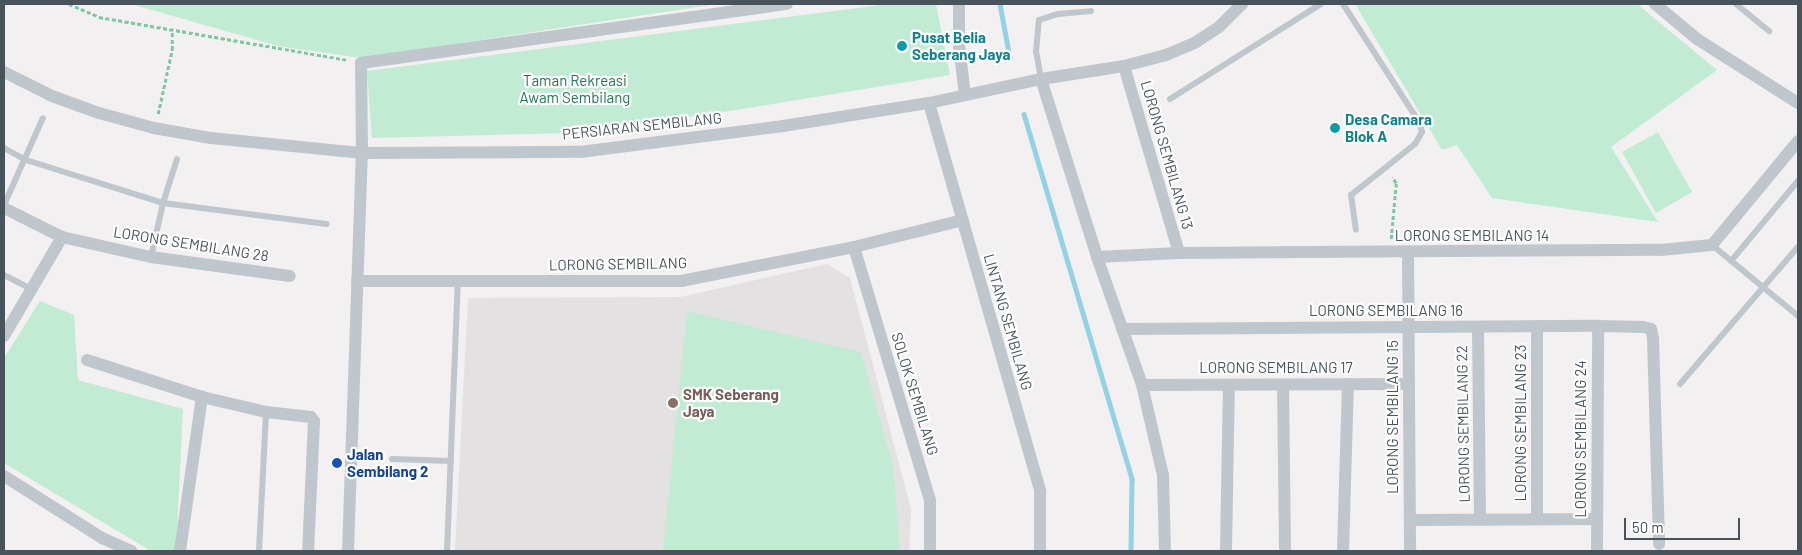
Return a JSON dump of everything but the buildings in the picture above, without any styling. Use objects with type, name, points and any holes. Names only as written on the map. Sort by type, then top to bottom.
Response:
[{"type":"street","points":[[348,551],[362,153],[361,63],[787,4]]},
{"type":"street","points":[[959,4],[959,45],[965,95]]},
{"type":"street","name":"PERSIARAN SEMBILANG","points":[[4,72],[52,96],[98,113],[154,128],[211,138],[362,153],[580,152],[783,126],[929,103],[1041,79],[1124,66],[1166,55],[1196,42],[1219,27],[1242,4]]},
{"type":"street","points":[[1655,4],[1697,39],[1798,103]]},
{"type":"street","name":"LORONG SEMBILANG 13","points":[[1124,66],[1179,254]]},
{"type":"street","points":[[1041,79],[1097,256],[1142,385],[1163,474],[1165,551]]},
{"type":"street","name":"LINTANG SEMBILANG","points":[[929,103],[1040,491],[1040,551]]},
{"type":"street","points":[[1712,245],[1798,141]]},
{"type":"street","name":"LORONG SEMBILANG 28","points":[[4,207],[62,237],[151,257],[290,276]]},
{"type":"street","name":"LORONG SEMBILANG","points":[[357,282],[682,281],[854,247],[962,220]]},
{"type":"street","points":[[4,336],[62,237]]},
{"type":"street","name":"LORONG SEMBILANG 14","points":[[1097,256],[1661,250],[1712,245]]},
{"type":"street","name":"SOLOK SEMBILANG","points":[[854,247],[930,501],[930,551]]},
{"type":"street","name":"LORONG SEMBILANG 15","points":[[1408,252],[1410,551]]},
{"type":"street","name":"LORONG SEMBILANG 16","points":[[1122,329],[1537,326],[1643,327],[1651,329],[1653,338],[1659,544]]},
{"type":"street","name":"LORONG SEMBILANG 23","points":[[1537,326],[1537,519]]},
{"type":"street","name":"LORONG SEMBILANG 24","points":[[1597,551],[1598,326]]},
{"type":"street","name":"LORONG SEMBILANG 22","points":[[1478,327],[1480,520]]},
{"type":"street","points":[[88,360],[202,397],[266,412],[311,417],[314,421],[308,551]]},
{"type":"street","points":[[1283,384],[1285,551]]},
{"type":"street","points":[[1343,551],[1348,384]]},
{"type":"street","name":"LORONG SEMBILANG 17","points":[[1142,385],[1409,384]]},
{"type":"street","points":[[1226,551],[1228,385]]},
{"type":"street","points":[[180,551],[202,397]]},
{"type":"street","points":[[4,476],[102,538],[131,551]]},
{"type":"street","points":[[1410,520],[1598,519]]},
{"type":"lane","points":[[1170,99],[1320,4]]},
{"type":"lane","points":[[1343,4],[1419,122],[1422,132],[1415,144],[1351,195],[1356,230]]},
{"type":"lane","points":[[1736,4],[1769,31]]},
{"type":"lane","points":[[1041,79],[1036,52],[1040,20],[1058,14],[1091,11]]},
{"type":"lane","points":[[4,207],[43,118]]},
{"type":"lane","points":[[4,148],[26,160],[163,203],[327,224]]},
{"type":"lane","points":[[151,257],[163,203],[177,159]]},
{"type":"lane","points":[[1731,261],[1798,181]]},
{"type":"lane","points":[[1712,245],[1798,316]]},
{"type":"lane","points":[[1680,384],[1798,247]]},
{"type":"lane","points":[[4,275],[32,289]]},
{"type":"lane","points":[[447,551],[458,282]]},
{"type":"lane","points":[[258,551],[266,412]]},
{"type":"lane","points":[[392,459],[450,461]]},
{"type":"path","points":[[69,4],[99,17],[361,63]]},
{"type":"path","points":[[154,128],[172,50],[172,30]]},
{"type":"path","points":[[1386,167],[1396,182],[1390,233],[1392,252]]},
{"type":"shaded area","name":"SMK Seberang Jaya","points":[[827,264],[850,278],[911,509],[909,551],[455,551],[468,298],[680,297]]},
{"type":"green space","points":[[131,4],[717,4],[361,58],[278,46]]},
{"type":"green space","name":"Taman Rekreasi Awam Sembilang","points":[[889,4],[936,4],[950,75],[736,110],[573,133],[372,138],[367,71]]},
{"type":"green space","points":[[1355,4],[1637,4],[1717,70],[1611,147],[1658,222],[1492,198],[1457,145],[1442,150]]},
{"type":"green space","points":[[1658,132],[1692,192],[1656,213],[1622,152]]},
{"type":"green space","points":[[40,301],[74,315],[78,380],[183,409],[176,551],[151,551],[4,463],[4,358]]},
{"type":"green space","points":[[687,311],[861,352],[893,466],[900,551],[663,551]]},
{"type":"waterway","points":[[1000,4],[1010,58]]},
{"type":"waterway","points":[[1024,114],[1132,479],[1131,551]]},
{"type":"place","name":"Pusat Belia Seberang Jaya","points":[[902,46]]},
{"type":"place","name":"Desa Camara Blok A","points":[[1335,128]]},
{"type":"place","name":"SMK Seberang Jaya","points":[[673,403]]},
{"type":"place","name":"Jalan Sembilang 2","points":[[337,463]]}]
